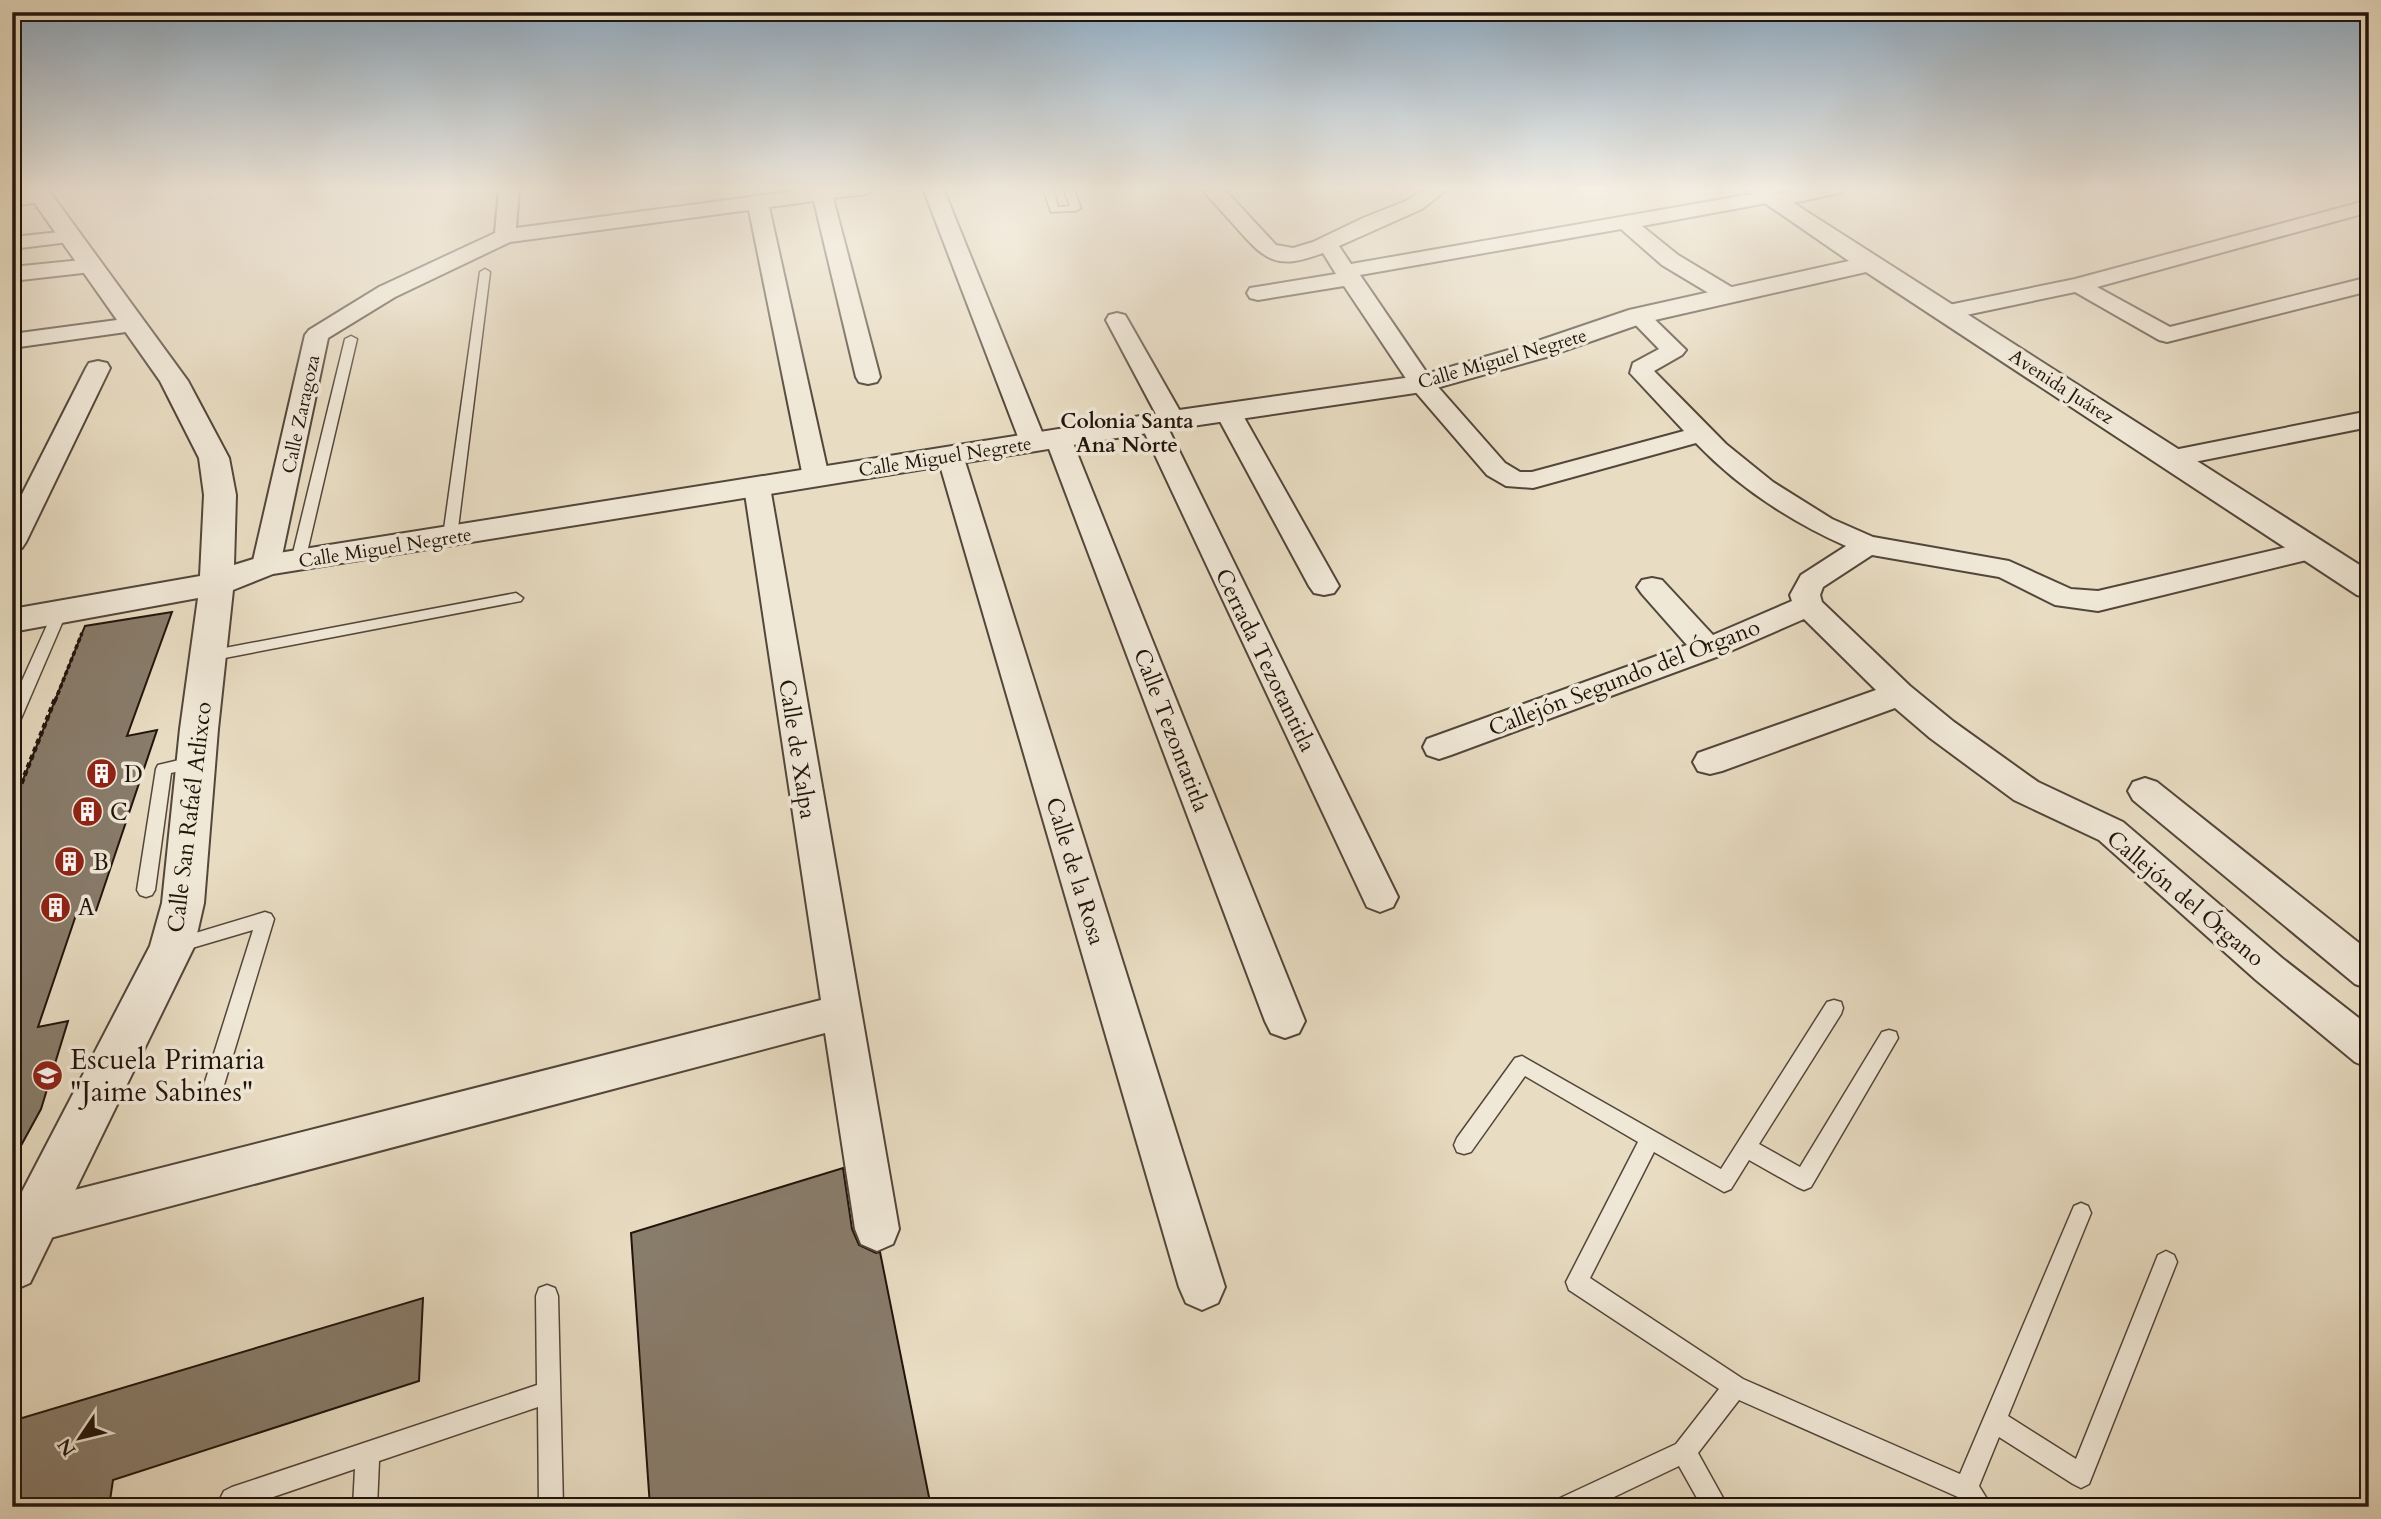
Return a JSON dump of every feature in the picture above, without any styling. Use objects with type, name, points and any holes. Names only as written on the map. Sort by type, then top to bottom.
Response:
[{"type":"street","name":"Calle San Rafaél Atlixco","points":[[12,1265],[172,947],[183,903],[217,584],[220,495],[214,458],[174,381],[87,259]]},
{"type":"street","name":"Calle Zaragoza","points":[[266,565],[317,335],[387,292],[457,259]]},
{"type":"street","points":[[770,259],[816,477]]},
{"type":"street","points":[[838,259],[868,377]]},
{"type":"street","name":"Calle Tezontatitla","points":[[965,259],[1046,440],[1285,1021]]},
{"type":"street","points":[[1338,259],[1422,384],[1496,469],[1516,480],[1533,480],[1700,435]]},
{"type":"street","points":[[1258,293],[1431,259]]},
{"type":"street","points":[[1669,259],[1730,296]]},
{"type":"street","name":"Avenida Juárez","points":[[1866,259],[2369,587]]},
{"type":"street","points":[[1947,312],[2078,285],[2174,259]]},
{"type":"street","name":"Calle Miguel Negrete","points":[[12,621],[72,620],[217,584],[266,565],[1046,440],[1422,384],[1536,351],[1638,316],[1871,262]]},
{"type":"street","points":[[12,274],[92,266]]},
{"type":"street","points":[[2078,285],[2167,335],[2369,284]]},
{"type":"street","points":[[1638,316],[1674,351],[1649,363],[1642,368],[1642,373],[1700,435],[1763,488],[1822,526],[1867,545],[2009,570],[2079,601],[2098,601],[2313,550]]},
{"type":"street","name":"Cerrada Tezotantitla","points":[[1117,320],[1380,897]]},
{"type":"street","points":[[12,341],[132,325]]},
{"type":"street","points":[[12,542],[98,368]]},
{"type":"street","points":[[1228,412],[1324,586]]},
{"type":"street","points":[[2174,458],[2369,419]]},
{"type":"street","name":"Calle de la Rosa","points":[[950,456],[1202,1287]]},
{"type":"street","name":"Calle de Xalpa","points":[[757,487],[877,1229]]},
{"type":"street","points":[[1808,606],[1805,595],[1811,582],[1867,545]]},
{"type":"street","points":[[1652,587],[1708,649]]},
{"type":"street","name":"Callejón Segundo del Órgano","points":[[1439,747],[1708,649],[1808,606]]},
{"type":"street","name":"Callejón del Órgano","points":[[1808,606],[1899,694],[1942,730],[2026,791],[2111,831],[2269,969],[2364,1039]]},
{"type":"street","points":[[1710,762],[1899,694]]},
{"type":"street","points":[[2145,790],[2369,973]]},
{"type":"street","points":[[36,1221],[840,1012]]},
{"type":"lane","points":[[450,536],[485,272]]},
{"type":"lane","points":[[298,561],[351,339]]},
{"type":"lane","points":[[209,656],[516,598]]},
{"type":"lane","points":[[12,721],[72,620]]},
{"type":"lane","points":[[146,890],[164,769],[196,762]]},
{"type":"lane","points":[[172,947],[265,919],[214,1085]]},
{"type":"lane","points":[[1464,1145],[1522,1064],[1724,1182],[1834,1008]]},
{"type":"lane","points":[[1746,1147],[1804,1180],[1889,1038]]},
{"type":"lane","points":[[1650,1139],[1577,1282],[1735,1387],[1973,1498],[1996,1422],[2081,1213]]},
{"type":"lane","points":[[1996,1422],[2081,1476],[2166,1262]]},
{"type":"lane","points":[[547,1296],[551,1507]]},
{"type":"lane","points":[[1566,1507],[1684,1452],[1735,1387]]},
{"type":"lane","points":[[232,1499],[549,1392]]},
{"type":"lane","points":[[1684,1452],[1716,1507]]},
{"type":"lane","points":[[365,1507],[368,1453]]},
{"type":"path","points":[[12,807],[72,620]]},
{"type":"building","points":[[172,612],[127,736],[157,730],[96,911],[76,915],[38,1027],[68,1021],[41,1109],[12,1162],[12,807],[85,626]]},
{"type":"building","points":[[843,1168],[852,1229],[859,1245],[876,1253],[880,1252],[931,1507],[650,1507],[631,1233]]},
{"type":"building","points":[[423,1298],[419,1381],[113,1480],[109,1507],[12,1507],[12,1421]]},
{"type":"place","name":"D","points":[[101,774]]},
{"type":"place","name":"C","points":[[87,812]]},
{"type":"place","name":"B","points":[[70,862]]},
{"type":"place","name":"A","points":[[55,907]]},
{"type":"place","name":"Escuela Primaria \"Jaime Sabines\"","points":[[47,1075]]},
{"type":"district","name":"Colonia Santa Ana Norte","points":[[1127,433]]}]
